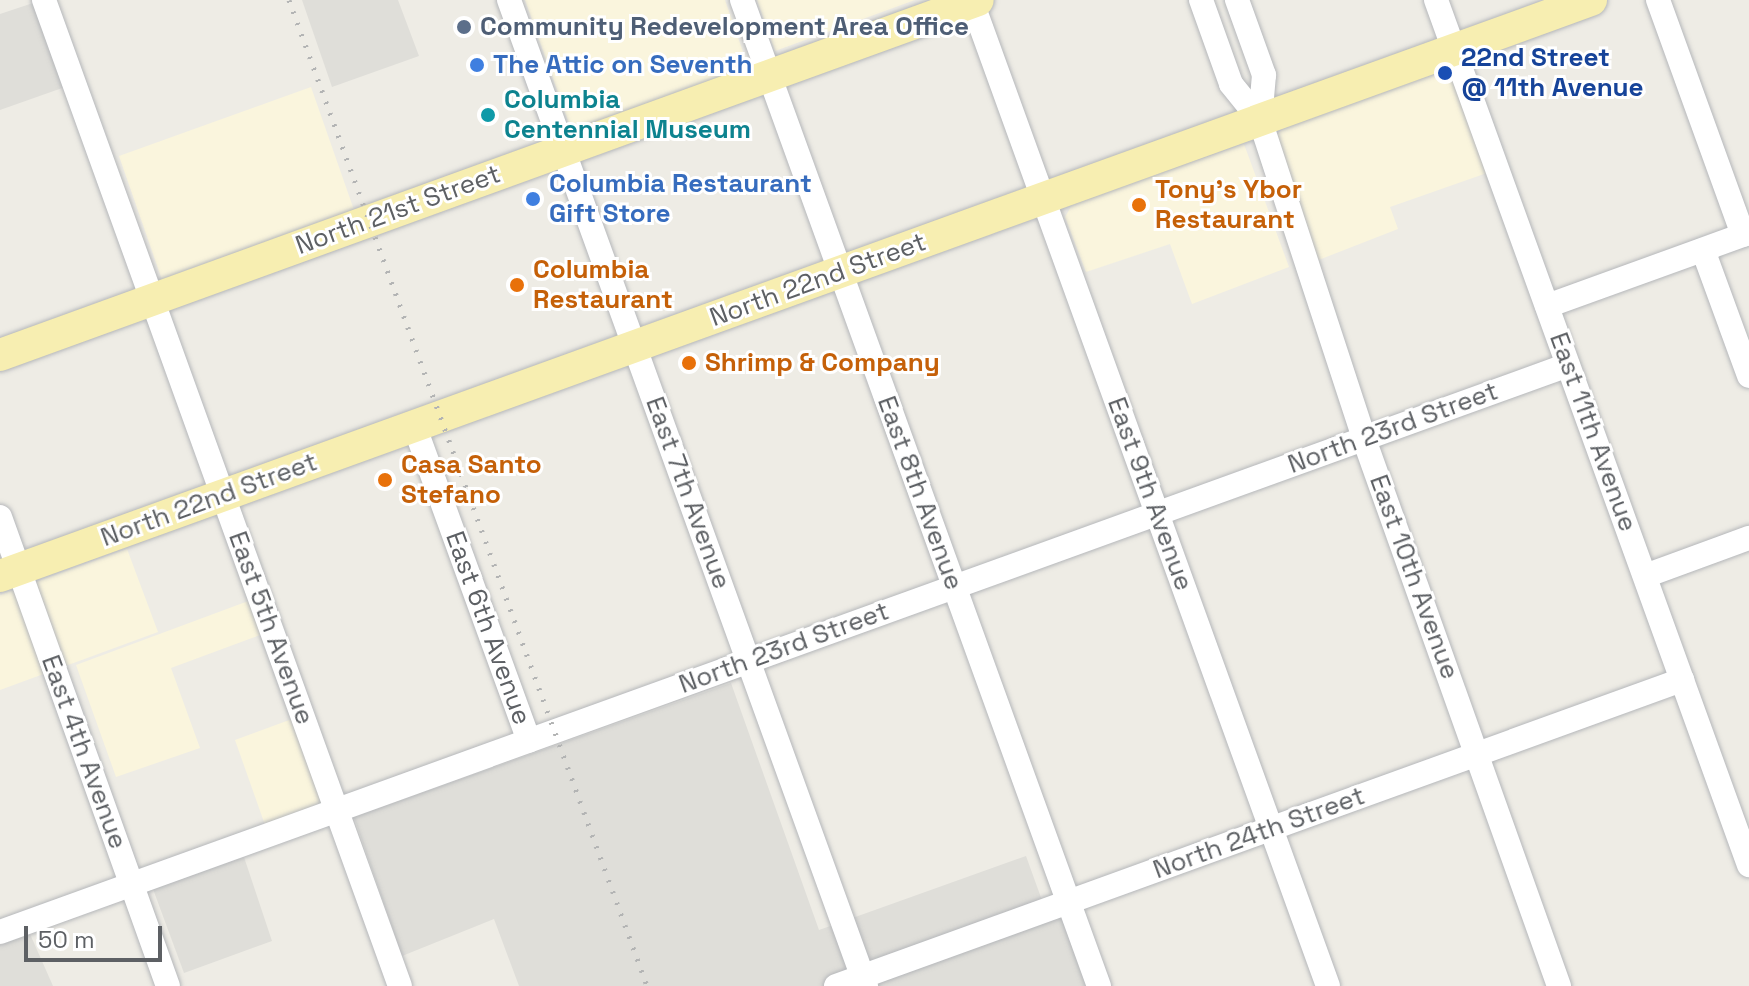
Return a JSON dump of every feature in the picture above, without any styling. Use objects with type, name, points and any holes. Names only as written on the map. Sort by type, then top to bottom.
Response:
[{"type":"main road","name":"North 22nd Street","points":[[10,573],[1591,0]]},
{"type":"main road","name":"North 21st Street","points":[[0,355],[975,1]]},
{"type":"street","name":"East 5th Avenue","points":[[44,0],[400,986]]},
{"type":"street","name":"East 7th Avenue","points":[[509,0],[864,981]]},
{"type":"street","name":"East 8th Avenue","points":[[742,0],[1099,986]]},
{"type":"street","points":[[1201,0],[1231,84],[1260,120]]},
{"type":"street","points":[[1237,0],[1264,75],[1260,120]]},
{"type":"street","name":"East 11th Avenue","points":[[1436,0],[1682,680],[1742,822],[1749,865]]},
{"type":"street","points":[[1547,306],[1746,234],[1658,0]]},
{"type":"street","name":"East 9th Avenue","points":[[975,1],[1043,198],[1328,986]]},
{"type":"street","name":"East 10th Avenue","points":[[1260,120],[1364,439],[1559,986]]},
{"type":"street","points":[[1703,250],[1749,376]]},
{"type":"street","name":"North 23rd Street","points":[[0,932],[1568,365]]},
{"type":"street","name":"East 6th Avenue","points":[[414,425],[529,741]]},
{"type":"street","name":"East 4th Avenue","points":[[0,517],[10,573],[168,986]]},
{"type":"street","points":[[1645,576],[1749,538]]},
{"type":"street","name":"North 24th Street","points":[[836,986],[864,981],[1068,902],[1682,680]]},
{"type":"shaded area","points":[[302,0],[398,0],[419,56],[332,87]]},
{"type":"shaded area","points":[[525,0],[725,0],[748,66],[572,132]]},
{"type":"shaded area","points":[[757,0],[915,0],[775,51]]},
{"type":"shaded area","points":[[36,2],[65,87],[0,110],[0,14]]},
{"type":"shaded area","points":[[1449,66],[1487,173],[1390,207],[1398,229],[1316,261],[1272,140],[1288,123]]},
{"type":"shaded area","points":[[311,87],[354,210],[162,280],[119,156]]},
{"type":"shaded area","points":[[1244,144],[1289,267],[1192,304],[1170,244],[1086,272],[1065,217],[1073,203]]},
{"type":"shaded area","points":[[127,549],[158,632],[0,690],[0,595]]},
{"type":"shaded area","points":[[251,600],[263,634],[171,668],[200,748],[116,777],[76,665]]},
{"type":"shaded area","points":[[731,683],[819,930],[1026,856],[1048,917],[1061,913],[1087,986],[519,986],[494,919],[402,956],[354,817]]},
{"type":"shaded area","points":[[292,719],[323,806],[265,825],[235,740]]},
{"type":"shaded area","points":[[244,857],[272,941],[184,973],[153,889]]},
{"type":"shaded area","points":[[30,934],[53,986],[0,986],[0,945]]},
{"type":"railway","points":[[289,0],[647,986]]},
{"type":"place","name":"Community Redevelopment Area Office","points":[[464,27]]},
{"type":"place","name":"The Attic on Seventh","points":[[477,65]]},
{"type":"place","name":"22nd Street @ 11th Avenue","points":[[1445,73]]},
{"type":"place","name":"Columbia Centennial Museum","points":[[488,115]]},
{"type":"place","name":"Columbia Restaurant Gift Store","points":[[533,199]]},
{"type":"place","name":"Tony's Ybor Restaurant","points":[[1139,205]]},
{"type":"place","name":"Columbia Restaurant","points":[[517,285]]},
{"type":"place","name":"Shrimp & Company","points":[[689,363]]},
{"type":"place","name":"Casa Santo Stefano","points":[[385,480]]}]
